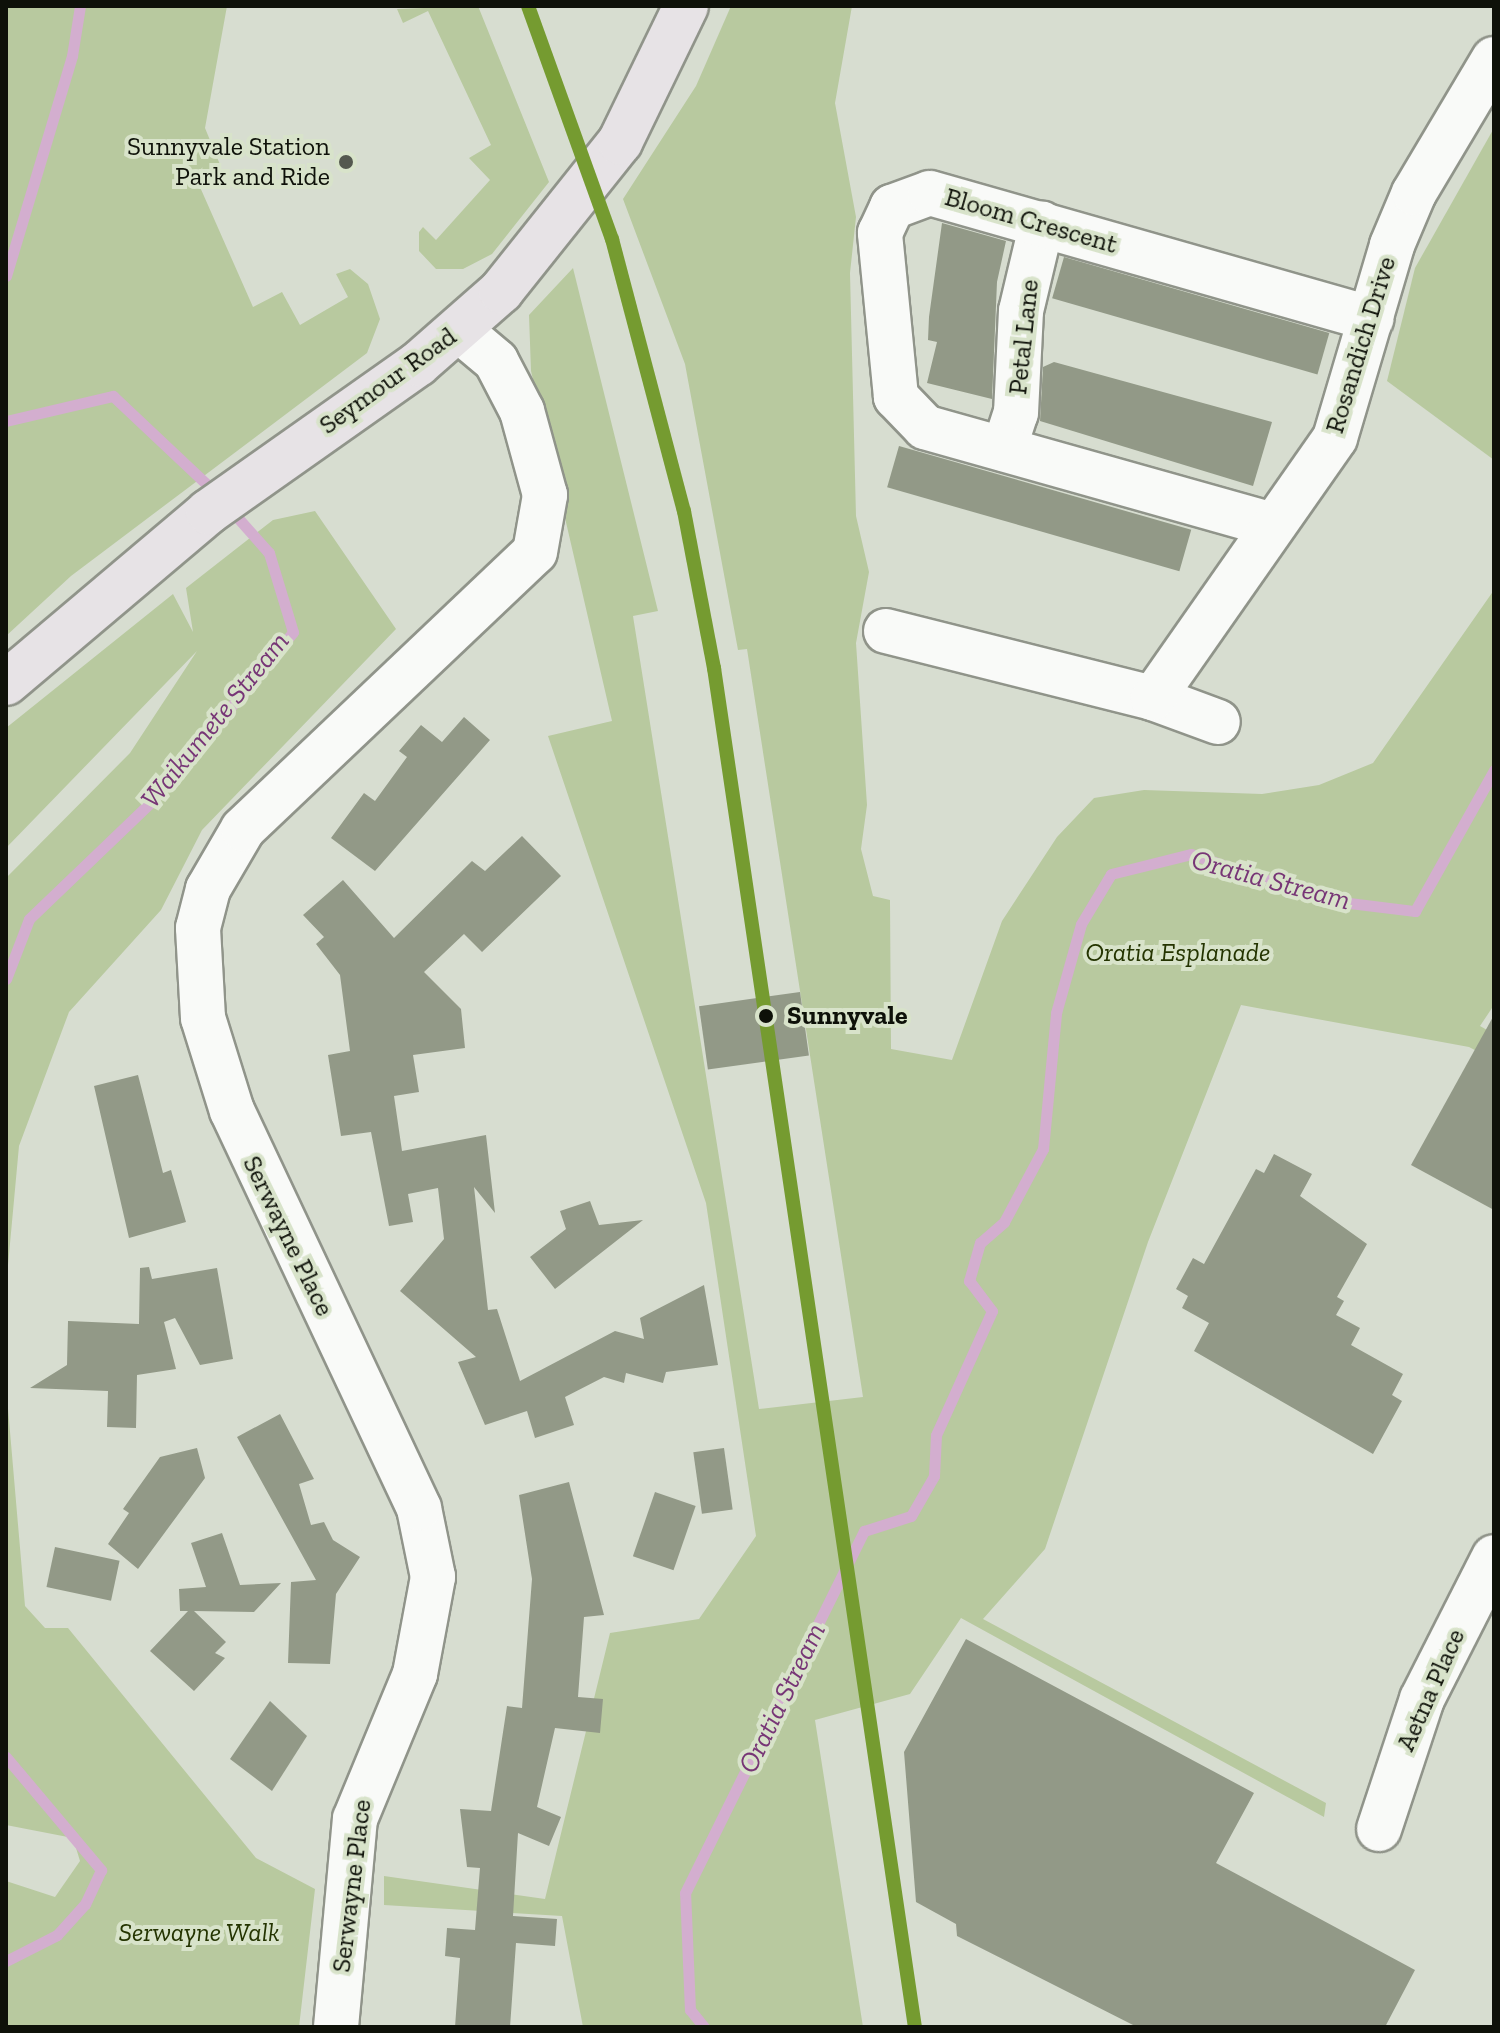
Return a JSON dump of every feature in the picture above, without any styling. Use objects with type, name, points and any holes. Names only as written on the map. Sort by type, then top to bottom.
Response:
[{"type":"main road","name":"Seymour Road","points":[[6,683],[208,512],[459,330],[538,254],[643,105],[686,6]]},
{"type":"street","name":"Rosandich Drive","points":[[1153,698],[1269,524],[1335,438],[1414,193],[1494,59]]},
{"type":"street","name":"Bloom Crescent","points":[[1269,524],[925,427],[896,397],[880,233],[892,207],[930,193],[1371,319]]},
{"type":"street","name":"Petal Lane","points":[[1004,449],[1016,413],[1021,311],[1042,223]]},
{"type":"street","name":"Serwayne Place","points":[[336,2027],[355,1819],[415,1674],[433,1577],[419,1508],[232,1111],[203,1018],[198,928],[208,889],[243,829],[535,552],[547,518],[545,495],[522,411],[496,361],[459,330]]},
{"type":"street","points":[[886,631],[1153,698],[1218,722]]},
{"type":"street","name":"Aetna Place","points":[[1379,1829],[1422,1699],[1494,1557]]},
{"type":"green space","points":[[6,6],[227,6],[205,128],[221,167],[196,178],[253,307],[282,292],[300,325],[348,297],[336,274],[350,269],[368,284],[380,319],[367,353],[71,576],[6,636]]},
{"type":"green space","points":[[478,6],[549,182],[492,254],[463,269],[436,269],[419,251],[419,232],[423,227],[436,240],[490,180],[469,158],[491,145],[428,11],[403,23],[397,9]]},
{"type":"green space","name":"Oratia Esplanade","points":[[731,6],[852,6],[835,103],[856,217],[850,273],[856,516],[869,572],[856,643],[867,805],[861,849],[873,896],[890,900],[891,1049],[952,1060],[1002,921],[1057,837],[1094,798],[1144,790],[1262,794],[1319,785],[1373,763],[1494,590],[1494,1005],[1480,1026],[1494,1034],[1494,1060],[1469,1047],[1241,1005],[1148,1242],[1045,1549],[983,1619],[1326,1803],[1324,1817],[961,1618],[910,1694],[815,1720],[863,2027],[583,2027],[562,1916],[384,1905],[384,1876],[545,1899],[610,1633],[699,1619],[756,1536],[706,1203],[548,736],[612,721],[531,371],[529,315],[573,268],[658,611],[633,616],[759,1409],[863,1397],[747,649],[738,650],[685,364],[623,199],[696,86]]},
{"type":"green space","points":[[1494,128],[1494,460],[1387,381],[1415,268]]},
{"type":"green space","points":[[315,511],[396,629],[202,830],[161,910],[69,1012],[19,1146],[6,1287],[6,878],[130,753],[197,651],[6,848],[6,728],[173,594],[193,632],[186,588],[273,520]]},
{"type":"green space","name":"Serwayne Walk","points":[[6,1385],[25,1606],[45,1628],[68,1628],[256,1858],[315,1889],[299,2027],[6,2027],[6,1881],[55,1897],[80,1861],[73,1838],[6,1825]]},
{"type":"building","points":[[942,223],[1006,241],[997,282],[992,399],[927,383],[937,342],[928,340]]},
{"type":"building","points":[[1064,257],[1329,333],[1317,374],[1052,298]]},
{"type":"building","points":[[1054,362],[1272,422],[1253,486],[1040,421],[1043,367]]},
{"type":"building","points":[[899,446],[1191,530],[1179,571],[887,487]]},
{"type":"building","points":[[464,717],[490,740],[375,871],[331,838],[364,793],[375,801],[407,757],[399,751],[421,725],[442,742]]},
{"type":"building","points":[[522,836],[561,876],[482,952],[464,934],[424,972],[461,1009],[465,1048],[413,1055],[419,1092],[394,1096],[402,1151],[486,1135],[495,1213],[474,1187],[488,1310],[497,1309],[520,1381],[615,1331],[644,1339],[640,1318],[704,1285],[718,1365],[666,1372],[663,1383],[626,1373],[624,1383],[604,1377],[565,1397],[574,1425],[535,1438],[527,1411],[485,1425],[458,1362],[476,1357],[400,1291],[444,1239],[438,1188],[408,1194],[413,1222],[389,1226],[371,1132],[341,1136],[328,1055],[350,1051],[340,975],[316,944],[324,937],[303,915],[343,880],[394,938],[472,861],[485,871]]},
{"type":"building","points":[[800,992],[809,1055],[708,1070],[699,1006]]},
{"type":"building","points":[[1494,1015],[1494,1210],[1411,1165]]},
{"type":"building","points":[[138,1075],[163,1173],[171,1170],[186,1222],[129,1238],[94,1086]]},
{"type":"building","points":[[1274,1154],[1312,1174],[1300,1196],[1367,1244],[1337,1297],[1344,1301],[1336,1315],[1360,1328],[1351,1345],[1403,1374],[1392,1395],[1402,1401],[1373,1454],[1194,1351],[1209,1323],[1182,1308],[1188,1296],[1176,1289],[1193,1258],[1204,1264],[1256,1169],[1264,1173]]},
{"type":"building","points":[[590,1201],[599,1225],[643,1220],[555,1289],[530,1257],[566,1229],[560,1211]]},
{"type":"building","points":[[149,1267],[152,1279],[217,1268],[233,1359],[200,1365],[175,1318],[164,1322],[176,1369],[137,1375],[136,1428],[107,1427],[108,1391],[30,1388],[67,1365],[68,1321],[139,1324],[140,1268]]},
{"type":"building","points":[[280,1414],[314,1479],[299,1484],[311,1525],[324,1522],[333,1540],[360,1557],[336,1594],[330,1664],[288,1663],[291,1582],[316,1580],[237,1437]]},
{"type":"building","points":[[197,1448],[205,1478],[138,1569],[108,1544],[129,1513],[123,1509],[160,1457]]},
{"type":"building","points":[[724,1448],[733,1509],[702,1514],[693,1452]]},
{"type":"building","points":[[569,1482],[604,1615],[584,1617],[578,1697],[603,1699],[600,1733],[555,1728],[537,1807],[561,1817],[549,1846],[518,1833],[513,1916],[557,1919],[555,1946],[516,1943],[510,2027],[455,2027],[460,1958],[445,1956],[447,1928],[475,1930],[480,1868],[467,1867],[460,1809],[491,1811],[507,1706],[522,1708],[532,1579],[519,1495]]},
{"type":"building","points":[[655,1492],[696,1506],[674,1570],[633,1556]]},
{"type":"building","points":[[222,1533],[240,1585],[281,1583],[254,1612],[194,1611],[226,1642],[215,1653],[225,1658],[194,1691],[150,1651],[188,1611],[180,1611],[179,1589],[206,1587],[191,1543]]},
{"type":"building","points":[[55,1547],[120,1561],[111,1601],[46,1587]]},
{"type":"building","points":[[966,1639],[1254,1793],[1216,1863],[1415,1970],[1385,2027],[1137,2027],[957,1936],[956,1924],[916,1902],[904,1752]]},
{"type":"building","points":[[270,1701],[307,1736],[272,1791],[230,1759]]},
{"type":"waterway","name":"Waikumete Stream","points":[[6,276],[72,56],[80,6]]},
{"type":"waterway","name":"Waikumete Stream","points":[[6,421],[113,396],[218,495]]},
{"type":"waterway","name":"Waikumete Stream","points":[[6,979],[29,919],[154,799],[293,632],[269,553],[229,508]]},
{"type":"waterway","name":"Oratia Stream","points":[[704,2027],[690,2010],[685,1893],[864,1531],[911,1516],[934,1476],[936,1435],[992,1311],[969,1281],[980,1243],[1004,1222],[1043,1149],[1056,1013],[1081,924],[1111,874],[1191,854],[1325,900],[1415,911],[1494,770]]},
{"type":"waterway","name":"Waikumete Stream","points":[[6,1757],[101,1870],[85,1904],[57,1935],[6,1961]]},
{"type":"transit line","points":[[528,6],[612,239],[684,511],[714,668],[915,2027]]},
{"type":"place","name":"Sunnyvale Station Park and Ride","points":[[346,162]]},
{"type":"place","name":"Sunnyvale","points":[[766,1016]]}]
